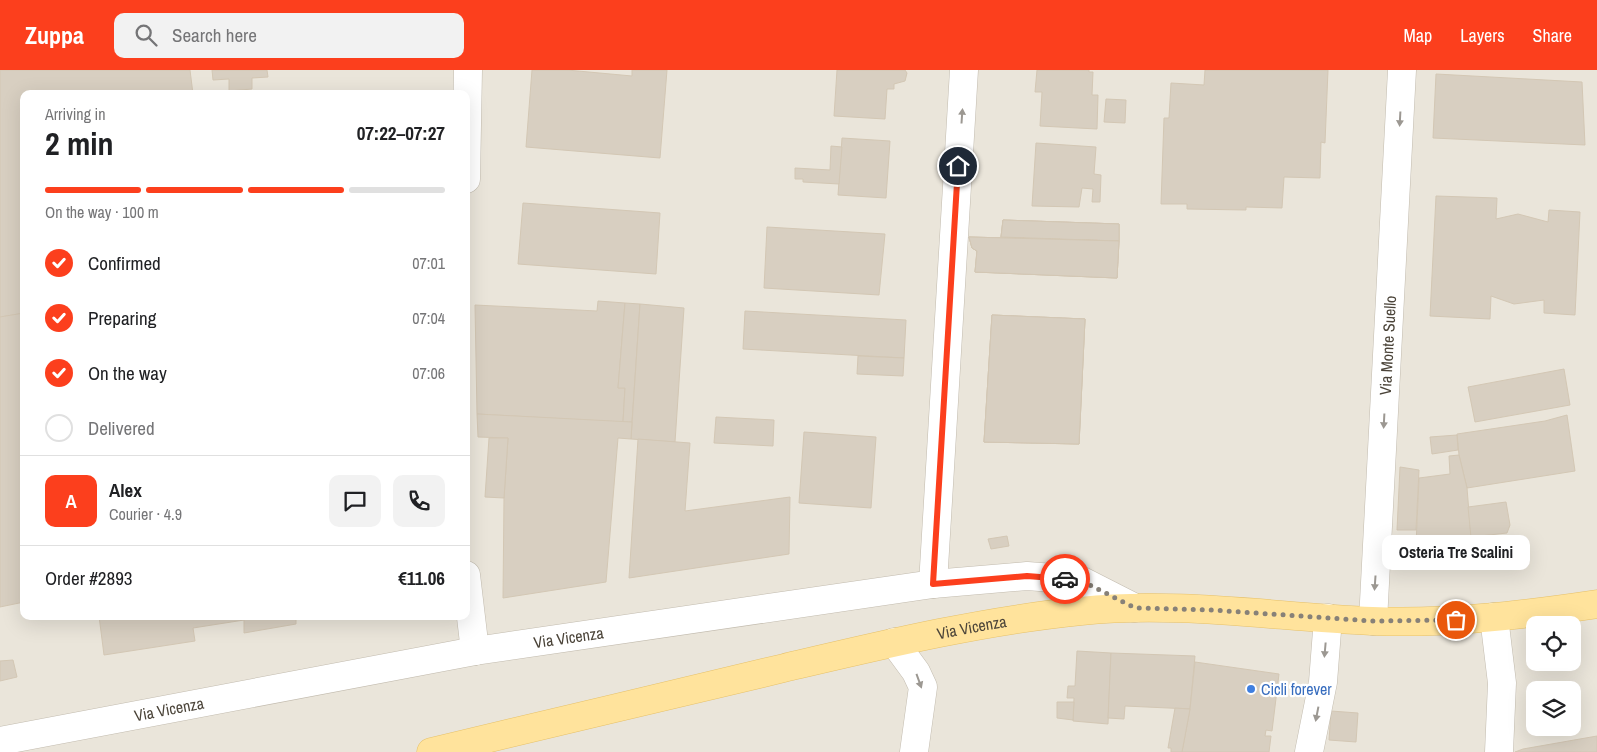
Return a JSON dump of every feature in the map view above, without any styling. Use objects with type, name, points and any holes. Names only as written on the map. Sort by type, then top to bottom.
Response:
[{"type":"main road","name":"Via Vicenza","points":[[432,752],[894,642],[1032,617],[1135,608],[1212,610],[1373,621],[1428,622],[1494,617],[1597,604]]},
{"type":"street","points":[[468,70],[468,90]]},
{"type":"street","points":[[933,584],[964,70]]},
{"type":"street","name":"Via Monte Suello","points":[[1373,621],[1402,70]]},
{"type":"street","name":"Via Vicenza","points":[[0,740],[475,650],[933,584],[1027,576],[1080,580],[1135,608]]},
{"type":"street","points":[[470,608],[475,650]]},
{"type":"street","points":[[1494,617],[1502,683],[1499,752]]},
{"type":"street","points":[[1309,752],[1323,682],[1328,618]]},
{"type":"street","points":[[894,642],[916,672],[922,688],[914,752]]},
{"type":"shaded area","points":[[0,70],[1597,70],[1597,752],[0,752]]},
{"type":"building","points":[[0,70],[190,70],[192,90],[20,90],[20,314],[0,317]]},
{"type":"building","points":[[212,70],[267,70],[268,77],[252,78],[252,89],[240,90],[229,90],[229,79],[213,80]]},
{"type":"building","points":[[532,70],[567,70],[632,76],[632,70],[667,70],[660,158],[526,147]]},
{"type":"building","points":[[837,70],[905,70],[907,73],[905,81],[894,84],[894,89],[887,89],[885,119],[834,116]]},
{"type":"building","points":[[1037,70],[1089,70],[1089,72],[1093,72],[1092,95],[1098,95],[1097,129],[1040,126],[1042,92],[1035,92]]},
{"type":"building","points":[[1205,70],[1328,70],[1325,143],[1321,142],[1320,178],[1284,177],[1282,208],[1246,207],[1246,210],[1187,209],[1187,204],[1161,204],[1164,118],[1169,118],[1171,83],[1204,85]]},
{"type":"building","points":[[1436,74],[1582,82],[1585,145],[1433,138]]},
{"type":"building","points":[[1106,99],[1126,100],[1125,123],[1104,122]]},
{"type":"building","points":[[842,138],[890,141],[886,198],[838,195]]},
{"type":"building","points":[[1036,143],[1096,147],[1094,174],[1101,175],[1100,202],[1092,202],[1093,189],[1082,188],[1079,207],[1032,206]]},
{"type":"building","points":[[831,146],[842,147],[839,184],[803,182],[803,179],[795,179],[795,168],[830,170]]},
{"type":"building","points":[[1436,196],[1497,198],[1496,219],[1518,214],[1548,222],[1549,210],[1580,212],[1575,315],[1544,313],[1544,300],[1514,304],[1491,296],[1490,319],[1430,316]]},
{"type":"building","points":[[523,203],[660,213],[656,274],[518,264]]},
{"type":"building","points":[[1003,220],[1119,224],[1119,241],[1001,237]]},
{"type":"building","points":[[1003,220],[1119,224],[1119,241],[1001,237]]},
{"type":"building","points":[[1003,220],[1119,224],[1119,241],[1001,237]]},
{"type":"building","points":[[767,227],[885,234],[879,295],[764,288]]},
{"type":"building","points":[[969,237],[1119,241],[1117,278],[975,272],[977,251],[972,248]]},
{"type":"building","points":[[969,237],[1119,241],[1117,278],[975,272],[977,251],[972,248]]},
{"type":"building","points":[[969,237],[1119,241],[1117,278],[975,272],[977,251],[972,248]]},
{"type":"building","points":[[598,301],[625,303],[618,388],[625,388],[623,422],[477,414],[475,305],[597,311]]},
{"type":"building","points":[[625,303],[640,304],[632,422],[623,422],[625,388],[618,388]]},
{"type":"building","points":[[640,304],[684,308],[675,442],[631,439]]},
{"type":"building","points":[[745,311],[906,320],[904,358],[743,349]]},
{"type":"building","points":[[20,314],[20,603],[0,607],[0,317]]},
{"type":"building","points":[[992,315],[1085,319],[1079,444],[984,442]]},
{"type":"building","points":[[992,315],[1085,319],[1079,444],[984,442]]},
{"type":"building","points":[[992,315],[1085,319],[1079,444],[984,442]]},
{"type":"building","points":[[858,356],[904,358],[903,376],[857,374]]},
{"type":"building","points":[[1564,369],[1570,405],[1475,422],[1468,387]]},
{"type":"building","points":[[477,414],[632,422],[631,439],[618,438],[606,582],[503,598],[504,498],[508,438],[478,437]]},
{"type":"building","points":[[1567,415],[1575,471],[1467,488],[1459,455],[1457,434],[1545,421]]},
{"type":"building","points":[[716,417],[774,420],[773,446],[714,443]]},
{"type":"building","points":[[804,432],[876,437],[871,508],[799,503]]},
{"type":"building","points":[[1457,435],[1458,450],[1432,454],[1430,437]]},
{"type":"building","points":[[489,438],[508,438],[504,498],[485,497]]},
{"type":"building","points":[[638,439],[690,443],[685,511],[790,497],[789,554],[629,578]]},
{"type":"building","points":[[1459,455],[1467,488],[1471,537],[1416,545],[1419,478],[1450,474],[1449,456]]},
{"type":"building","points":[[1400,467],[1419,470],[1416,530],[1397,530]]},
{"type":"building","points":[[1506,502],[1510,525],[1507,533],[1471,537],[1468,507]]},
{"type":"building","points":[[1007,536],[1009,546],[991,549],[988,539]]},
{"type":"building","points":[[100,620],[244,620],[193,628],[195,641],[104,655]]},
{"type":"building","points":[[244,620],[296,620],[296,624],[244,633]]},
{"type":"building","points":[[1077,651],[1111,653],[1108,724],[1073,721],[1074,698],[1067,698],[1068,686],[1075,686]]},
{"type":"building","points":[[1111,653],[1195,656],[1190,709],[1125,706],[1124,719],[1108,718]]},
{"type":"building","points":[[13,660],[17,677],[0,681],[0,661]]},
{"type":"building","points":[[1195,662],[1279,674],[1272,731],[1266,730],[1265,736],[1271,736],[1269,752],[1182,752],[1190,709]]},
{"type":"building","points":[[1057,702],[1074,702],[1073,720],[1057,718]]},
{"type":"building","points":[[1175,708],[1190,709],[1182,752],[1171,752],[1171,748],[1168,748]]},
{"type":"building","points":[[1331,711],[1358,713],[1356,742],[1329,740]]},
{"type":"building","points":[[1597,736],[1597,752],[1515,752],[1523,749]]},
{"type":"way so far","points":[[1065,579],[1080,580],[1135,608],[1212,610],[1373,621],[1428,622],[1456,620]]},
{"type":"place","name":"Osteria Tre Scalini","points":[[1456,620]]},
{"type":"place","name":"Cicli forever","points":[[1251,689]]},
{"type":"route","points":[[958,166],[933,584],[1027,576],[1065,579]]}]
